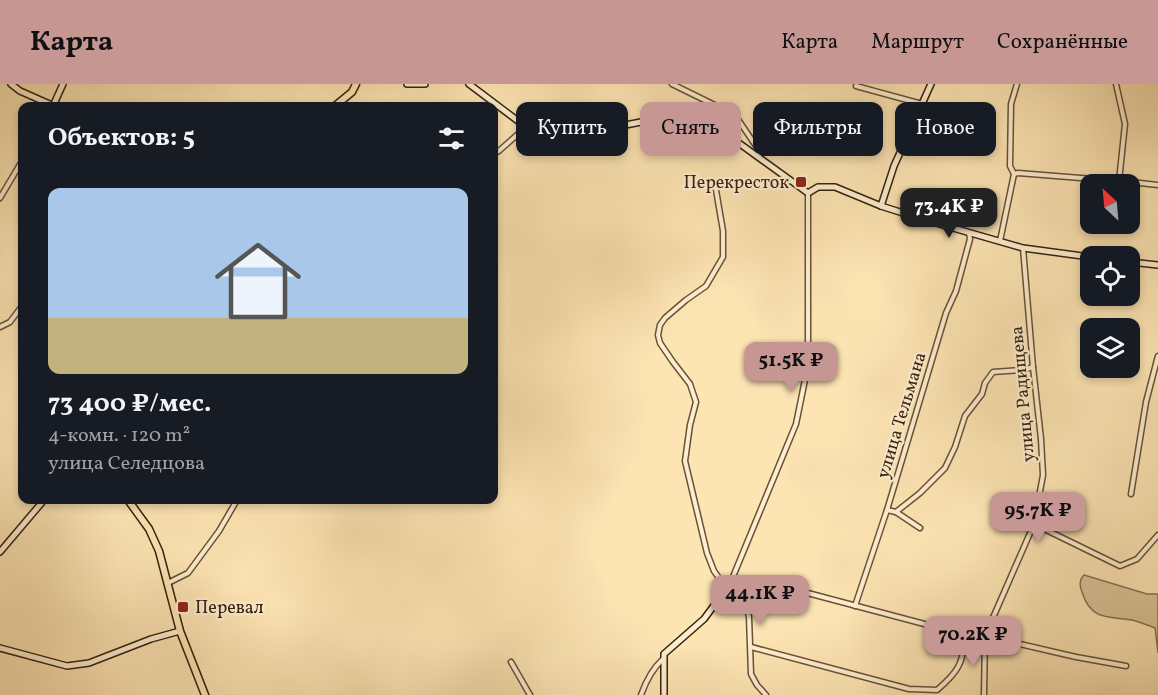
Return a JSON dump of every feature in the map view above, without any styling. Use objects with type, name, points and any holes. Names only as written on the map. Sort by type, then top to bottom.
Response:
[{"type":"main road","points":[[340,102],[352,92],[356,84]]},
{"type":"main road","points":[[131,504],[156,543],[180,631],[203,695]]},
{"type":"street","points":[[10,84],[44,102]]},
{"type":"street","points":[[55,102],[63,84]]},
{"type":"street","points":[[406,84],[425,84]]},
{"type":"street","points":[[469,84],[493,102]]},
{"type":"street","points":[[672,84],[735,114],[760,152],[758,157]]},
{"type":"street","points":[[924,102],[931,84]]},
{"type":"street","points":[[1000,241],[1014,174],[1010,166],[1011,104],[1017,84]]},
{"type":"street","points":[[1116,84],[1125,124],[1120,174]]},
{"type":"street","points":[[856,86],[916,102]]},
{"type":"street","points":[[498,106],[516,119]]},
{"type":"street","points":[[628,125],[682,118],[718,128],[808,193]]},
{"type":"street","points":[[498,151],[516,136]]},
{"type":"street","points":[[881,206],[899,156]]},
{"type":"street","points":[[0,198],[18,168]]},
{"type":"street","points":[[1014,174],[1080,178]]},
{"type":"street","points":[[715,184],[723,231],[723,257],[706,286],[665,318],[658,335],[660,343],[694,393],[696,402],[685,461],[707,553],[714,571],[722,582],[740,586],[752,580],[770,583],[962,634],[986,636],[1126,666]]},
{"type":"street","points":[[1140,184],[1158,186]]},
{"type":"street","points":[[808,193],[818,187],[835,187],[881,206],[969,233],[1023,248],[1080,256]]},
{"type":"street","points":[[664,695],[664,654],[704,619],[730,584],[796,424],[808,365],[808,193]]},
{"type":"street","name":"улица Тельмана","points":[[855,606],[946,314],[956,291],[970,239],[969,233]]},
{"type":"street","name":"улица Радищева","points":[[986,636],[1034,524],[1043,475],[1023,248]]},
{"type":"street","points":[[1140,263],[1158,266]]},
{"type":"street","points":[[0,327],[10,322],[18,311]]},
{"type":"street","points":[[1131,494],[1146,402],[1158,356]]},
{"type":"street","points":[[896,512],[920,494],[945,468],[966,416],[982,394],[985,383],[993,372],[1033,367]]},
{"type":"street","points":[[0,552],[41,504]]},
{"type":"street","points":[[168,583],[188,573],[219,531],[235,504]]},
{"type":"street","points":[[886,510],[896,512],[920,528]]},
{"type":"street","points":[[1034,524],[1120,566],[1137,559],[1158,535]]},
{"type":"street","points":[[740,586],[749,617],[751,674],[766,695]]},
{"type":"street","points":[[0,648],[66,666],[89,663],[151,639],[180,631]]},
{"type":"street","points":[[751,647],[909,689],[937,690],[952,677],[962,660],[964,644],[962,634]]},
{"type":"street","points":[[984,695],[986,636]]},
{"type":"street","points":[[641,695],[654,669],[663,659]]},
{"type":"street","points":[[511,662],[530,695]]},
{"type":"shaded area","points":[[1084,575],[1147,594],[1158,594],[1158,653],[1155,628],[1132,620],[1101,615],[1090,608],[1080,587],[1080,581]]},
{"type":"place","name":"Перекресток","points":[[801,182]]},
{"type":"place","name":"Перевал","points":[[183,607]]}]
